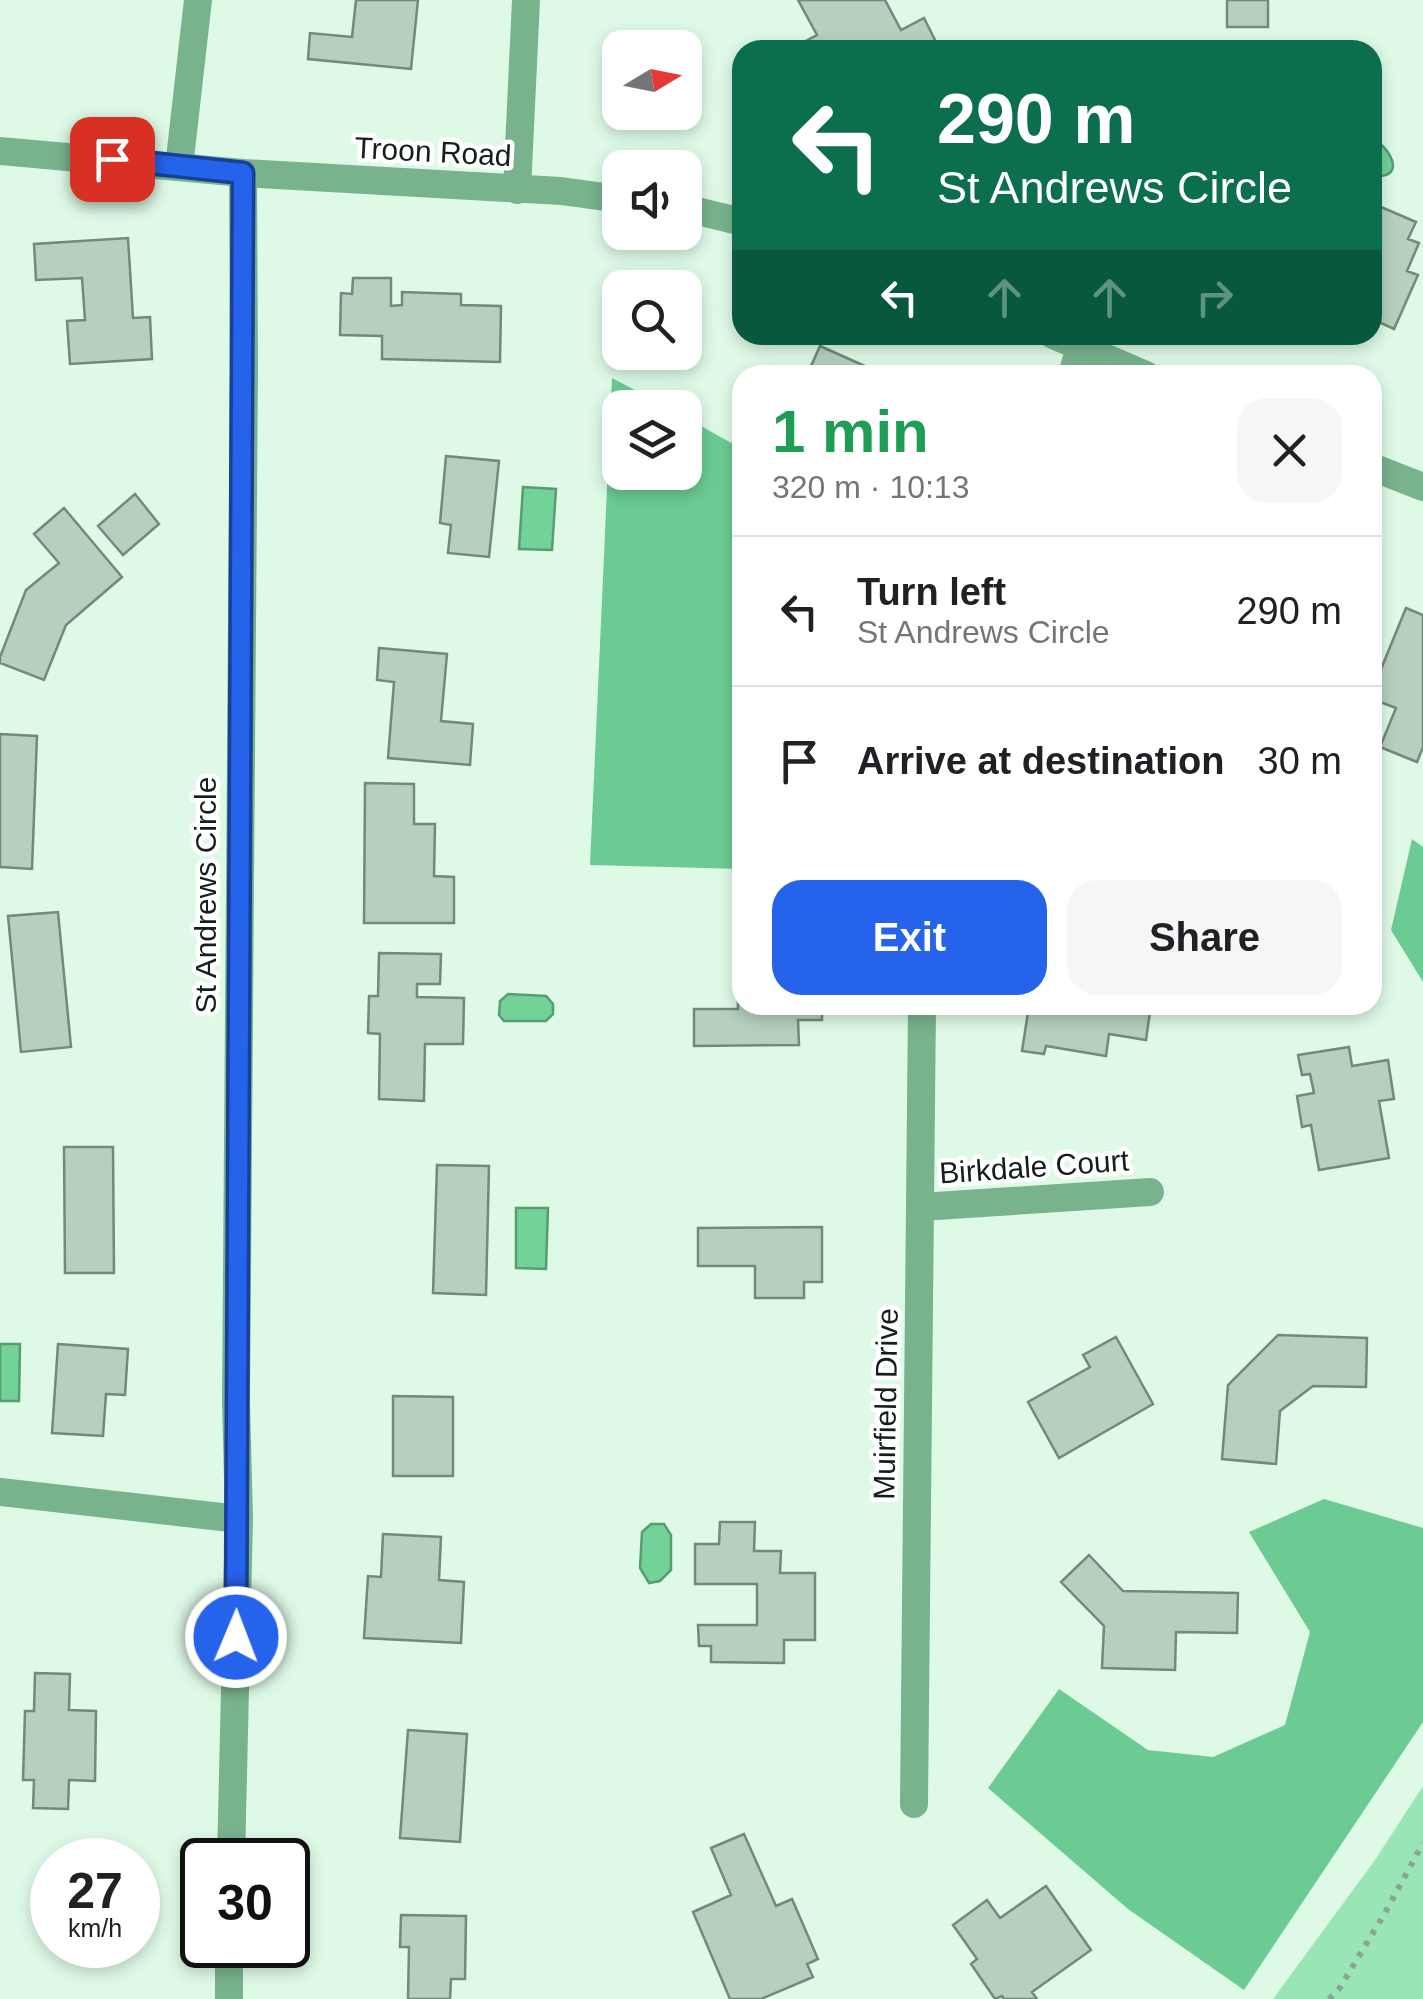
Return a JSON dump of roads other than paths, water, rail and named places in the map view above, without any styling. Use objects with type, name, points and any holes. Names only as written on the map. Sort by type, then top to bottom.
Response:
[{"type":"street","points":[[180,166],[198,0]]},
{"type":"street","points":[[517,190],[526,0]]},
{"type":"street","points":[[0,151],[243,173]]},
{"type":"street","name":"Troon Road","points":[[243,173],[602,197]]},
{"type":"street","name":"St Andrews Circle","points":[[232,1838],[239,1519],[236,1382],[243,173]]},
{"type":"street","points":[[702,212],[732,220]]},
{"type":"street","points":[[1075,345],[1122,365]]},
{"type":"street","points":[[1075,365],[1080,347]]},
{"type":"street","points":[[1382,471],[1423,487]]},
{"type":"street","name":"Muirfield Drive","points":[[914,1804],[922,1015]]},
{"type":"street","name":"Birkdale Court","points":[[921,1207],[1150,1192]]},
{"type":"street","points":[[0,1492],[239,1519]]},
{"type":"street","points":[[229,1999],[230,1968]]}]
